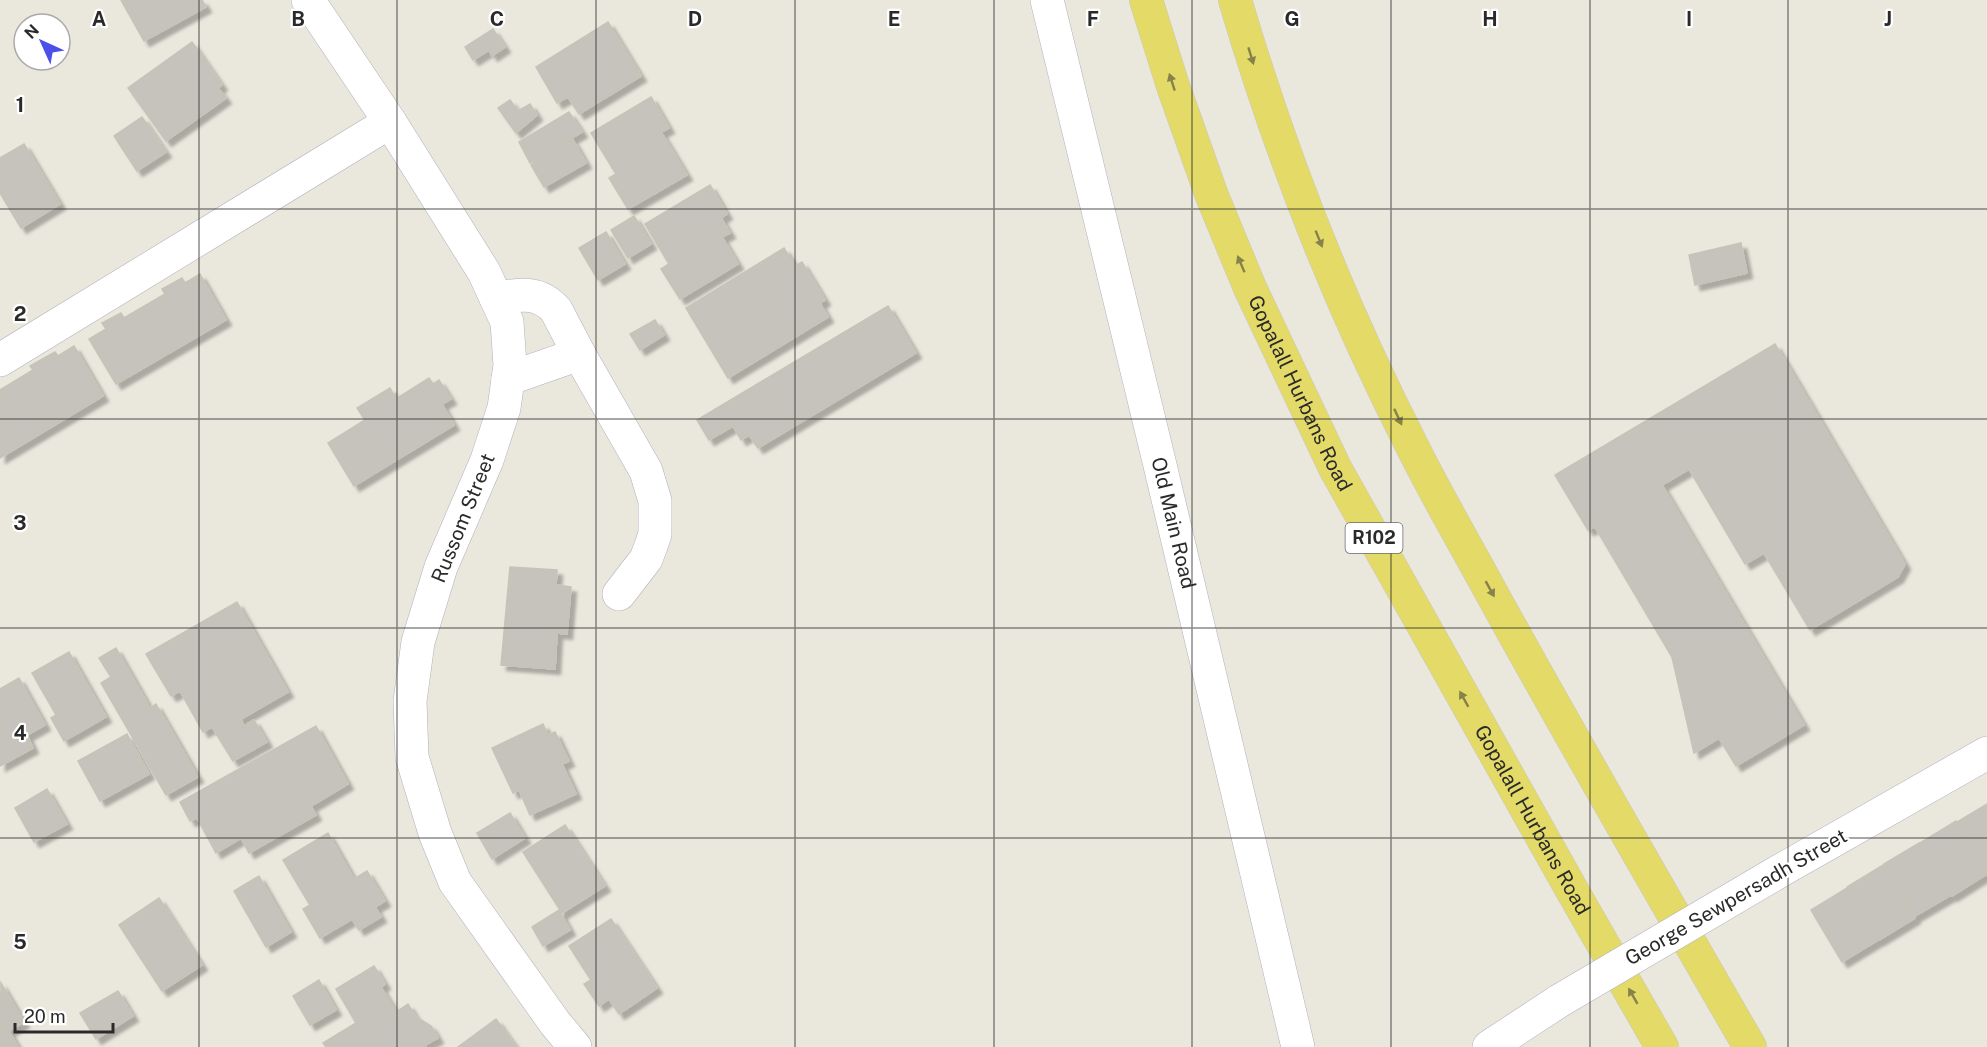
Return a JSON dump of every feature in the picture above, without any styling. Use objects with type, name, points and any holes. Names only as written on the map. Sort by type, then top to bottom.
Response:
[{"type":"main road","name":"Gopalall Hurbans Road","points":[[1146,0],[1173,86],[1212,196],[1250,288],[1335,468],[1662,1047]]},
{"type":"main road","points":[[1234,0],[1253,61],[1314,228],[1363,344],[1410,443],[1561,718],[1750,1047]]},
{"type":"street","name":"Russom Street","points":[[308,0],[390,122],[484,272],[507,322],[510,365],[504,408],[487,460],[441,567],[418,642],[410,701],[412,757],[435,833],[455,882],[548,1014],[575,1047]]},
{"type":"street","name":"Old Main Road","points":[[1047,0],[1298,1047]]},
{"type":"street","points":[[0,360],[390,122]]},
{"type":"street","points":[[496,298],[530,294],[556,310],[646,471],[655,501],[655,534],[646,559],[620,594]]},
{"type":"street","points":[[508,379],[579,354]]},
{"type":"street","name":"George Sewpersadh Street","points":[[1489,1047],[1559,1001],[1778,872],[1987,753]]},
{"type":"building","points":[[121,0],[202,0],[206,7],[144,41]]},
{"type":"building","points":[[608,22],[641,76],[579,114],[568,97],[557,103],[536,67]]},
{"type":"building","points":[[493,29],[505,47],[492,56],[489,50],[473,60],[465,47]]},
{"type":"building","points":[[192,42],[222,85],[218,88],[226,98],[166,141],[128,88]]},
{"type":"building","points":[[651,97],[669,128],[661,132],[687,175],[628,209],[609,178],[616,174],[591,133]]},
{"type":"building","points":[[510,100],[518,111],[530,104],[537,115],[516,133],[498,108]]},
{"type":"building","points":[[569,112],[582,132],[530,163],[519,142]]},
{"type":"building","points":[[142,117],[166,152],[137,171],[114,136]]},
{"type":"building","points":[[573,140],[586,163],[544,187],[531,165]]},
{"type":"building","points":[[24,144],[60,204],[21,228],[0,193],[0,158]]},
{"type":"building","points":[[710,185],[727,214],[721,218],[730,233],[722,237],[738,264],[680,299],[661,269],[669,264],[645,224]]},
{"type":"building","points":[[634,216],[651,244],[628,258],[611,230]]},
{"type":"building","points":[[606,232],[625,264],[598,280],[579,248]]},
{"type":"building","points":[[1741,243],[1747,273],[1695,285],[1689,255]]},
{"type":"building","points":[[784,248],[795,266],[802,262],[825,300],[820,303],[828,317],[728,378],[686,308]]},
{"type":"building","points":[[200,274],[226,320],[116,384],[89,339],[106,329],[102,323],[121,313],[124,318],[165,294],[162,289],[182,278],[185,283]]},
{"type":"building","points":[[888,306],[916,353],[758,448],[749,435],[741,440],[733,426],[709,440],[697,420]]},
{"type":"building","points":[[655,320],[664,335],[640,350],[630,334]]},
{"type":"building","points":[[1775,344],[1905,564],[1898,577],[1810,630],[1764,553],[1745,564],[1689,469],[1662,485],[1804,725],[1736,766],[1719,738],[1694,753],[1672,657],[1595,527],[1588,530],[1555,475]]},
{"type":"building","points":[[74,346],[103,396],[0,458],[0,390],[33,370],[30,366],[55,352],[58,356]]},
{"type":"building","points":[[429,378],[433,384],[439,380],[451,399],[442,404],[454,425],[354,486],[328,443],[365,420],[357,408],[390,388],[396,399]]},
{"type":"building","points":[[510,567],[557,570],[556,585],[571,587],[567,634],[557,633],[555,669],[501,665]]},
{"type":"building","points":[[237,602],[288,692],[241,719],[244,726],[254,720],[267,742],[233,761],[212,727],[203,732],[180,691],[171,696],[146,654]]},
{"type":"building","points":[[116,648],[150,708],[156,704],[198,777],[166,795],[101,683],[111,677],[99,658]]},
{"type":"building","points":[[69,652],[106,717],[64,741],[51,718],[56,715],[32,673]]},
{"type":"building","points":[[19,678],[45,725],[27,735],[33,748],[0,766],[0,689]]},
{"type":"building","points":[[543,724],[548,735],[555,732],[569,761],[562,764],[576,794],[530,815],[519,790],[513,793],[492,748]]},
{"type":"building","points":[[316,726],[348,784],[311,806],[316,815],[249,853],[241,838],[216,853],[197,818],[190,821],[180,802]]},
{"type":"building","points":[[127,734],[149,774],[100,801],[78,761]]},
{"type":"building","points":[[47,789],[67,824],[34,842],[15,808]]},
{"type":"building","points":[[1987,804],[1987,871],[1957,822]]},
{"type":"building","points":[[510,813],[525,838],[492,859],[477,833]]},
{"type":"building","points":[[1956,821],[1987,874],[1952,896],[1920,843]]},
{"type":"building","points":[[565,825],[605,886],[562,913],[523,852]]},
{"type":"building","points":[[328,833],[354,879],[367,871],[385,901],[375,907],[381,917],[359,930],[352,919],[320,938],[303,909],[310,905],[283,860]]},
{"type":"building","points":[[1919,843],[1951,895],[1915,916],[1884,864]]},
{"type":"building","points":[[1883,865],[1915,918],[1879,940],[1847,887]]},
{"type":"building","points":[[259,876],[291,932],[266,947],[234,891]]},
{"type":"building","points":[[1847,888],[1878,940],[1842,962],[1811,910]]},
{"type":"building","points":[[159,898],[202,965],[162,991],[119,925]]},
{"type":"building","points":[[559,910],[570,930],[543,946],[532,927]]},
{"type":"building","points":[[611,919],[657,988],[619,1014],[609,999],[599,1006],[584,984],[591,980],[569,946]]},
{"type":"building","points":[[374,966],[385,984],[381,987],[396,1012],[408,1004],[416,1017],[431,1026],[438,1038],[425,1045],[426,1047],[326,1047],[323,1043],[356,1023],[336,989]]},
{"type":"building","points":[[319,980],[336,1010],[310,1025],[293,996]]},
{"type":"building","points":[[1,983],[24,1022],[9,1031],[18,1047],[0,1047]]},
{"type":"building","points":[[118,991],[133,1016],[96,1039],[80,1013]]},
{"type":"building","points":[[496,1019],[516,1047],[458,1047]]}]
